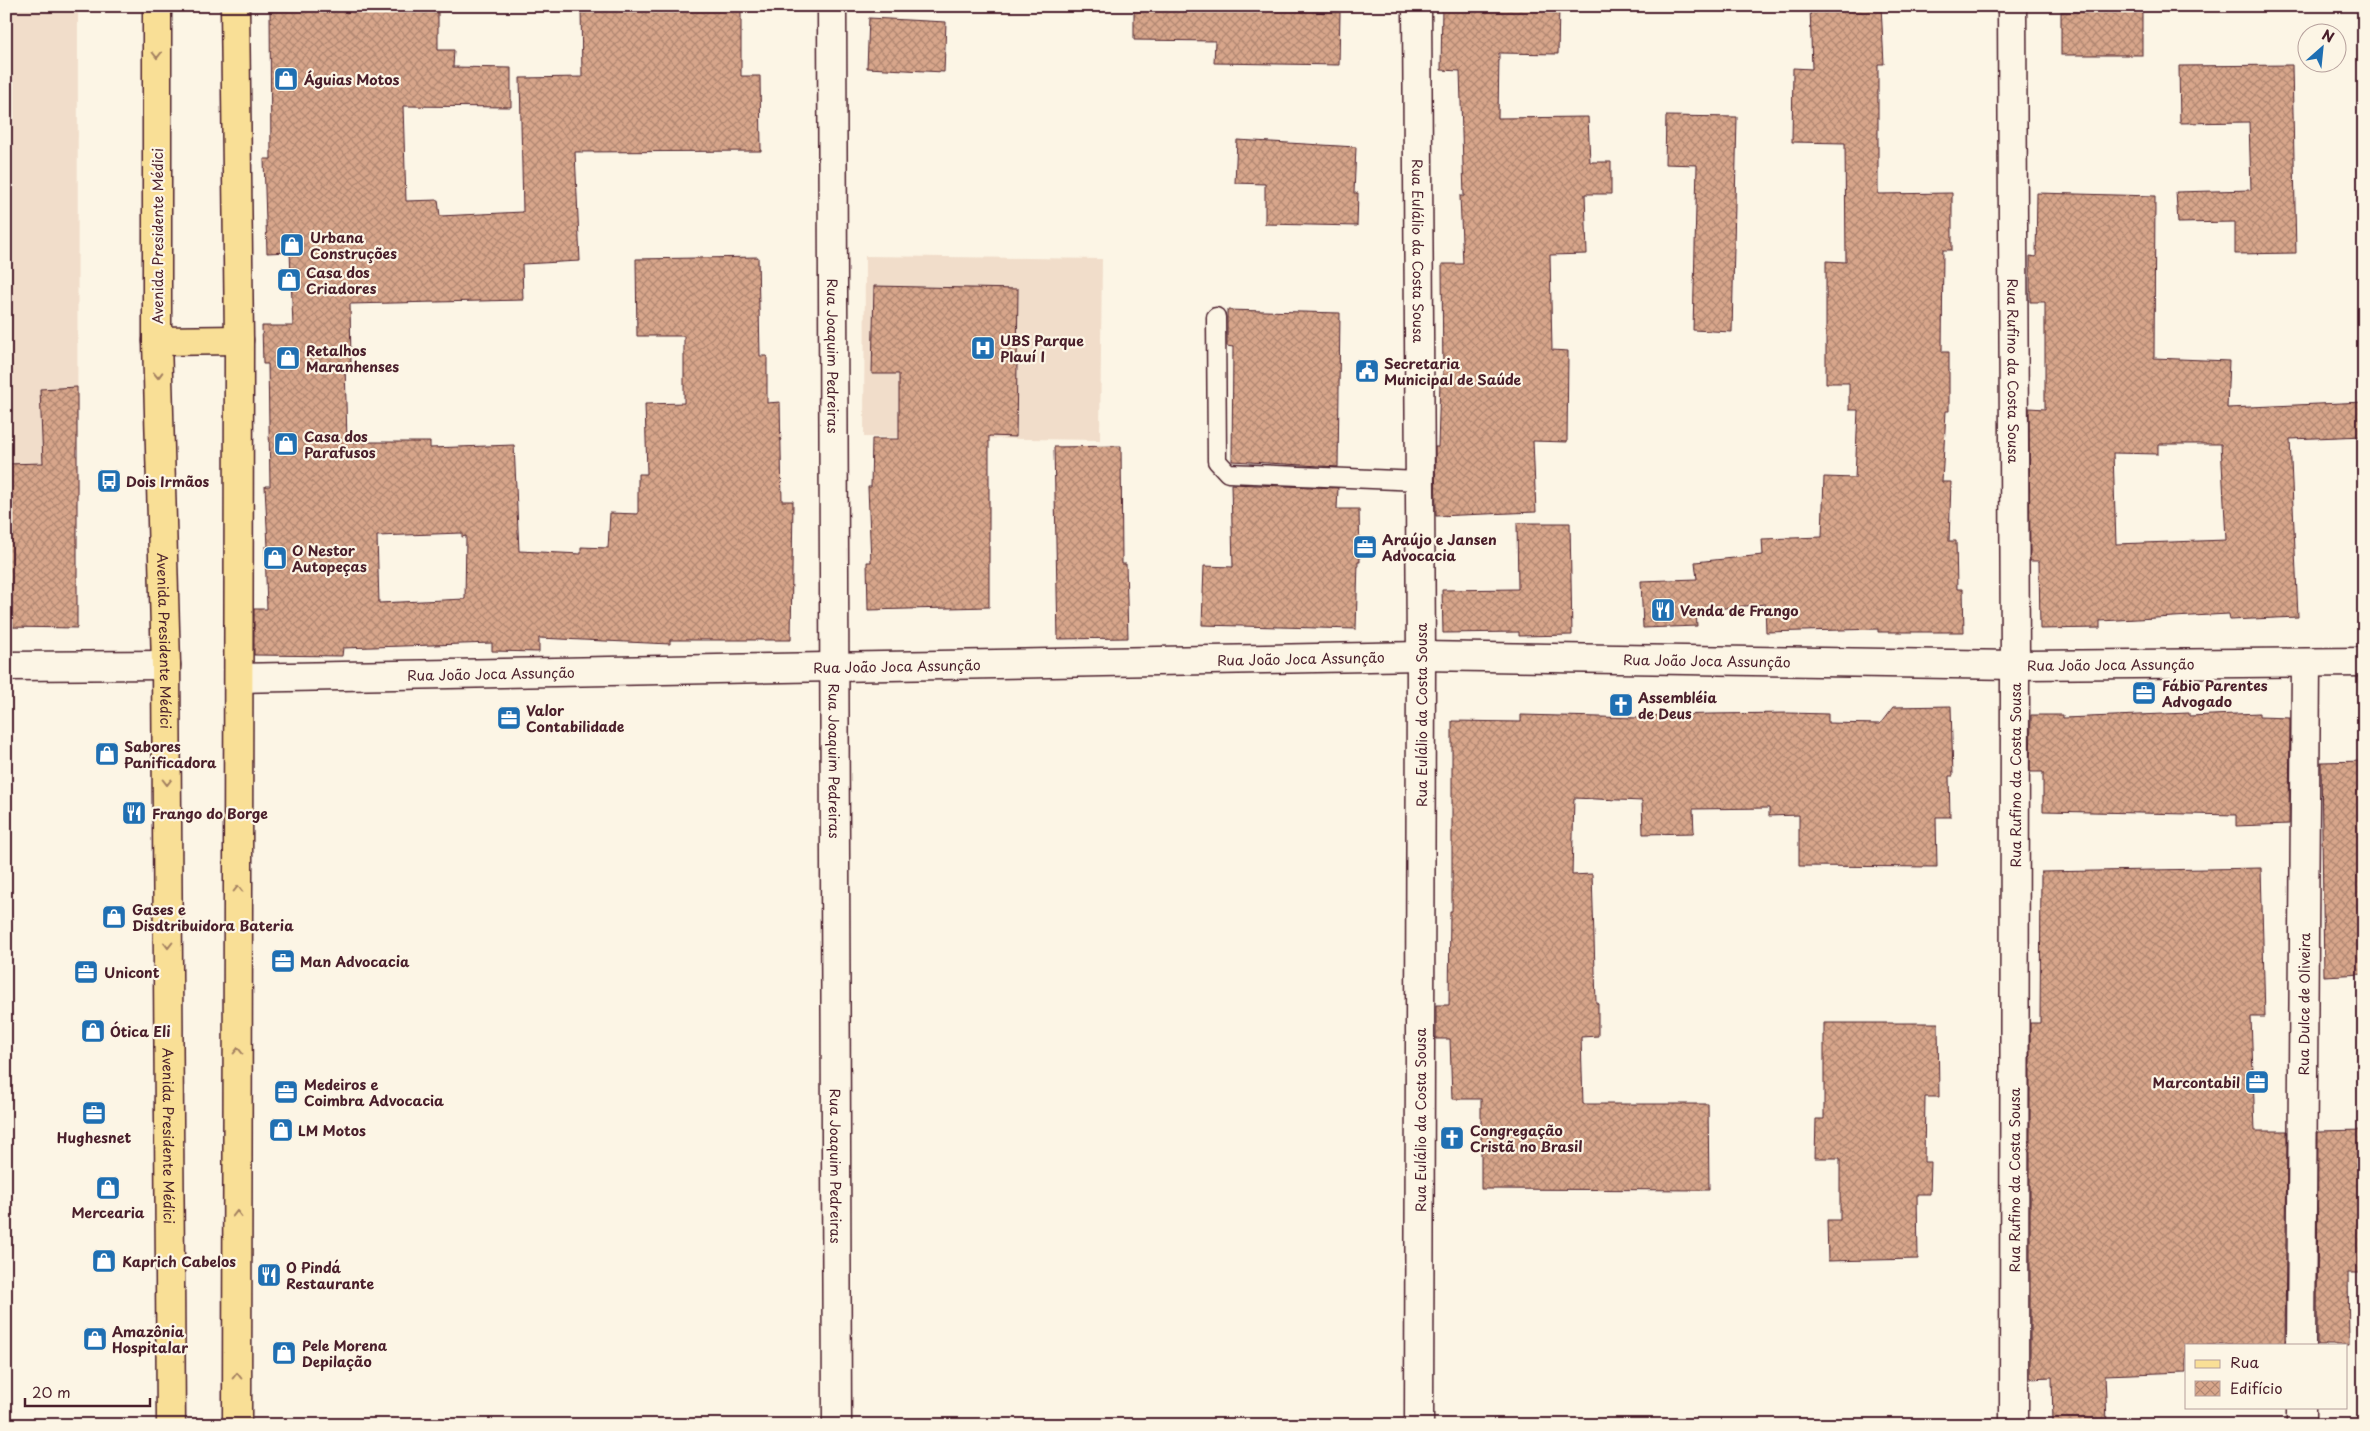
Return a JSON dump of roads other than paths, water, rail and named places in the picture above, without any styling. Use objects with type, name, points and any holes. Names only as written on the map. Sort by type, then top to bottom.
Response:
[{"type":"main road","name":"Avenida Presidente Médici","points":[[157,6],[158,341],[166,665],[171,1425]]},
{"type":"main road","points":[[235,6],[239,340],[237,1425]]},
{"type":"main road","points":[[158,341],[239,340]]},
{"type":"street","name":"Rua Joaquim Pedreiras","points":[[832,6],[837,1425]]},
{"type":"street","name":"Rua Eulálio da Costa Sousa","points":[[1417,6],[1421,656],[1418,1425]]},
{"type":"street","name":"Rua Rufino da Costa Sousa","points":[[2012,6],[2015,665],[2014,1425]]},
{"type":"street","name":"Rua João Joca Assunção","points":[[239,678],[1421,656],[2015,665],[2364,662]]},
{"type":"street","name":"Rua Dulce de Oliveira","points":[[2301,1344],[2306,662]]},
{"type":"street","points":[[6,666],[166,665]]},
{"type":"street","points":[[2301,1408],[2301,1425]]},
{"type":"lane","points":[[1216,318],[1217,461],[1228,473],[1344,480],[1420,481]]},
{"type":"place","name":"Águias Motos","points":[[286,79]]},
{"type":"place","name":"Urbana Construções","points":[[292,245]]},
{"type":"place","name":"Casa dos Criadores","points":[[289,280]]},
{"type":"place","name":"UBS Parque PIauí I","points":[[983,348]]},
{"type":"place","name":"Retalhos Maranhenses","points":[[288,358]]},
{"type":"place","name":"Secretaria Municipal de Saúde","points":[[1367,371]]},
{"type":"place","name":"Casa dos Parafusos","points":[[286,444]]},
{"type":"place","name":"Dois Irmãos","points":[[109,481]]},
{"type":"place","name":"Araújo e Jansen Advocacia","points":[[1365,547]]},
{"type":"place","name":"O Nestor Autopeças","points":[[275,558]]},
{"type":"place","name":"Venda de Frango","points":[[1663,610]]},
{"type":"place","name":"Fábio Parentes Advogado","points":[[2144,693]]},
{"type":"place","name":"Assembléia de Deus","points":[[1621,705]]},
{"type":"place","name":"Valor Contabilidade","points":[[509,718]]},
{"type":"place","name":"Sabores Panificadora","points":[[107,754]]},
{"type":"place","name":"Frango do Borge","points":[[134,813]]},
{"type":"place","name":"Gases e Disdtribuidora Bateria","points":[[114,917]]},
{"type":"place","name":"Man Advocacia","points":[[283,961]]},
{"type":"place","name":"Unicont","points":[[86,972]]},
{"type":"place","name":"Ótica Eli","points":[[93,1031]]},
{"type":"place","name":"Marcontabil","points":[[2257,1082]]},
{"type":"place","name":"Medeiros e Coimbra Advocacia","points":[[286,1092]]},
{"type":"place","name":"Hughesnet","points":[[94,1113]]},
{"type":"place","name":"LM Motos","points":[[281,1130]]},
{"type":"place","name":"Congregação Cristã no Brasil","points":[[1452,1138]]},
{"type":"place","name":"Mercearia","points":[[108,1188]]},
{"type":"place","name":"Kaprich Cabelos","points":[[104,1261]]},
{"type":"place","name":"O Pindá Restaurante","points":[[269,1275]]},
{"type":"place","name":"Amazônia Hospitalar","points":[[95,1339]]},
{"type":"place","name":"Pele Morena Depilação","points":[[284,1353]]}]
